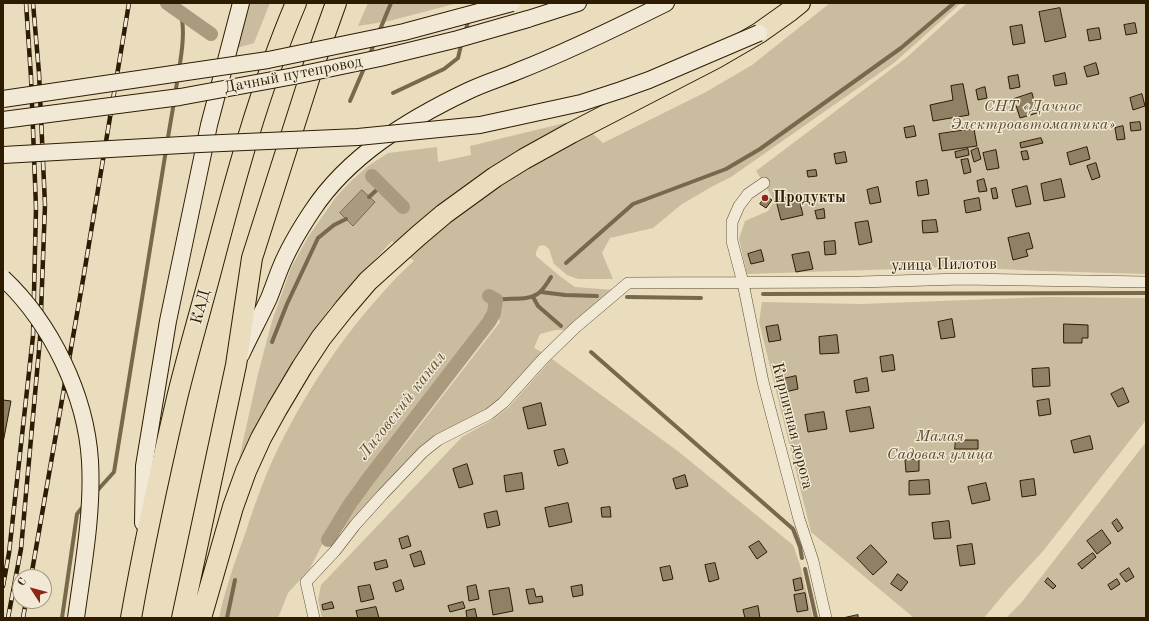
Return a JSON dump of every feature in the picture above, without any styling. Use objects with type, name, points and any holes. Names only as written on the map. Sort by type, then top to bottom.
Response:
[{"type":"highway","name":"КАД","points":[[131,618],[142,554],[177,397],[220,236],[247,141],[281,39],[296,3]]},
{"type":"highway","points":[[201,618],[233,507],[246,471],[261,438],[302,367],[321,338],[344,308],[368,281],[444,214],[495,177],[571,133],[716,58],[759,32],[800,3]]},
{"type":"highway","points":[[182,618],[236,365],[252,258],[311,73],[336,5]]},
{"type":"main road","points":[[142,554],[144,466],[168,321],[209,125],[241,3]]},
{"type":"main road","name":"Дачный путепровод","points":[[3,99],[268,60],[404,32],[512,3]]},
{"type":"main road","name":"Дачный путепровод","points":[[3,120],[180,96],[294,76],[380,58],[458,39],[578,3]]},
{"type":"main road","points":[[236,365],[269,297],[280,268],[312,210],[337,179],[365,153],[433,108],[462,94],[518,72],[610,31],[666,3]]},
{"type":"main road","points":[[3,155],[358,136],[480,125],[581,103],[621,90],[649,80],[759,32]]},
{"type":"main road","points":[[3,278],[17,291],[45,329],[66,368],[75,389],[86,435],[90,460],[90,506],[76,618]]},
{"type":"street","name":"Кирпичная дорога","points":[[764,183],[748,194],[739,206],[732,222],[732,240],[743,283],[763,382],[799,519],[813,561],[826,618]]},
{"type":"street","name":"улица Пилотов","points":[[314,618],[306,582],[335,551],[355,525],[383,494],[424,452],[438,440],[489,414],[503,403],[546,361],[576,327],[628,283],[860,282],[962,279],[1146,282]]},
{"type":"green space","points":[[250,3],[270,3],[254,43],[237,48]]},
{"type":"green space","points":[[368,3],[458,3],[389,21],[358,26]]},
{"type":"green space","points":[[830,3],[961,3],[894,63],[731,177],[682,204],[653,228],[610,238],[602,253],[613,279],[578,279],[567,275],[554,264],[549,249],[544,245],[539,246],[536,256],[575,287],[614,290],[605,301],[565,330],[555,330],[540,334],[534,348],[544,353],[485,414],[437,436],[338,540],[371,484],[403,447],[500,322],[495,310],[343,505],[309,570],[288,593],[278,618],[219,618],[230,577],[254,507],[274,457],[297,412],[338,348],[353,328],[392,282],[414,261],[392,241],[329,309],[293,361],[265,407],[240,463],[238,464],[258,374],[272,321],[291,268],[308,237],[336,197],[350,182],[368,166],[388,153],[437,147],[438,162],[471,155],[470,146],[577,120],[603,143],[706,92],[752,65]]},
{"type":"green space","name":"СНТ «Дачное Электроавтоматика»","points":[[967,3],[1146,3],[1146,274],[959,267],[747,274],[739,239],[745,221],[768,211],[774,201],[756,171],[906,58]]},
{"type":"green space","name":"Малая Садовая улица","points":[[1047,297],[1146,298],[1146,420],[1043,551],[984,618],[914,618],[811,532],[759,322],[762,302],[861,304]]},
{"type":"green space","points":[[552,359],[679,452],[793,545],[800,565],[813,618],[322,618],[318,600],[321,585],[462,437],[492,420],[508,408]]},
{"type":"green space","points":[[1146,442],[1146,618],[1006,618],[1021,603]]},
{"type":"shaded area","points":[[362,190],[375,202],[353,226],[340,213]]},
{"type":"building","points":[[1060,8],[1066,37],[1045,42],[1039,12]]},
{"type":"building","points":[[1135,23],[1137,33],[1126,35],[1124,25]]},
{"type":"building","points":[[1022,25],[1025,43],[1013,45],[1010,27]]},
{"type":"building","points":[[1099,28],[1101,39],[1089,41],[1087,30]]},
{"type":"building","points":[[1096,63],[1099,74],[1087,77],[1084,67]]},
{"type":"building","points":[[1065,73],[1067,84],[1055,86],[1053,76]]},
{"type":"building","points":[[1018,75],[1020,87],[1010,89],[1008,77]]},
{"type":"building","points":[[963,84],[969,115],[933,121],[930,105],[953,100],[951,86]]},
{"type":"building","points":[[985,87],[987,98],[978,100],[976,90]]},
{"type":"building","points":[[1032,93],[1037,113],[1020,118],[1014,99]]},
{"type":"building","points":[[1142,94],[1145,106],[1133,110],[1130,98]]},
{"type":"building","points":[[1140,122],[1141,130],[1131,131],[1130,123]]},
{"type":"building","points":[[914,126],[916,136],[906,138],[904,128]]},
{"type":"building","points":[[1123,126],[1125,139],[1117,140],[1115,128]]},
{"type":"building","points":[[974,129],[977,146],[942,151],[939,134]]},
{"type":"building","points":[[1041,138],[1043,143],[1021,148],[1020,143]]},
{"type":"building","points":[[1087,147],[1090,159],[1070,165],[1067,153]]},
{"type":"building","points":[[978,148],[981,159],[974,162],[971,151]]},
{"type":"building","points":[[968,149],[969,155],[956,158],[955,152]]},
{"type":"building","points":[[996,150],[999,168],[987,170],[983,153]]},
{"type":"building","points":[[1027,151],[1029,159],[1023,160],[1021,152]]},
{"type":"building","points":[[845,152],[847,162],[836,164],[834,154]]},
{"type":"building","points":[[968,159],[971,172],[964,174],[961,160]]},
{"type":"building","points":[[1096,163],[1100,177],[1092,180],[1087,166]]},
{"type":"building","points":[[816,170],[817,176],[808,177],[807,171]]},
{"type":"building","points":[[984,179],[987,191],[979,192],[977,181]]},
{"type":"building","points":[[1061,179],[1065,197],[1044,201],[1041,184]]},
{"type":"building","points":[[927,180],[929,194],[918,196],[916,182]]},
{"type":"building","points":[[1027,186],[1031,204],[1016,207],[1012,190]]},
{"type":"building","points":[[878,187],[881,202],[870,204],[867,190]]},
{"type":"building","points":[[996,188],[998,198],[993,199],[991,189]]},
{"type":"building","points":[[798,195],[803,215],[781,220],[776,200]]},
{"type":"building","points":[[766,196],[772,200],[766,208],[760,204]]},
{"type":"building","points":[[979,198],[981,210],[966,213],[964,201]]},
{"type":"building","points":[[824,209],[825,218],[817,219],[815,211]]},
{"type":"building","points":[[936,220],[938,232],[923,233],[922,221]]},
{"type":"building","points":[[868,221],[872,242],[859,245],[855,223]]},
{"type":"building","points":[[1029,233],[1033,248],[1026,250],[1028,256],[1013,260],[1008,238]]},
{"type":"building","points":[[835,241],[836,254],[825,255],[824,242]]},
{"type":"building","points":[[761,250],[764,261],[751,264],[748,254]]},
{"type":"building","points":[[809,252],[813,269],[796,272],[792,255]]},
{"type":"building","points":[[952,319],[955,337],[941,339],[938,322]]},
{"type":"building","points":[[1064,324],[1088,325],[1088,338],[1082,338],[1082,343],[1064,343]]},
{"type":"building","points":[[778,325],[781,340],[769,342],[766,327]]},
{"type":"building","points":[[837,335],[839,353],[820,354],[819,337]]},
{"type":"building","points":[[893,355],[895,370],[882,372],[880,357]]},
{"type":"building","points":[[1049,368],[1050,386],[1033,387],[1032,369]]},
{"type":"building","points":[[796,376],[798,389],[785,392],[783,379]]},
{"type":"building","points":[[867,378],[869,391],[856,393],[854,381]]},
{"type":"building","points":[[1123,388],[1129,402],[1118,407],[1111,394]]},
{"type":"building","points":[[1049,399],[1051,414],[1039,416],[1037,401]]},
{"type":"building","points":[[3,400],[11,401],[3,443]]},
{"type":"building","points":[[541,403],[546,425],[528,429],[523,408]]},
{"type":"building","points":[[870,407],[874,428],[850,432],[846,411]]},
{"type":"building","points":[[824,412],[827,429],[808,432],[805,415]]},
{"type":"building","points":[[1090,436],[1093,449],[1074,453],[1071,441]]},
{"type":"building","points":[[956,440],[978,440],[978,449],[955,449]]},
{"type":"building","points":[[564,449],[568,463],[558,466],[554,451]]},
{"type":"building","points":[[919,459],[919,471],[906,472],[905,460]]},
{"type":"building","points":[[467,464],[473,484],[459,488],[453,469]]},
{"type":"building","points":[[522,473],[524,489],[506,492],[504,476]]},
{"type":"building","points":[[685,475],[688,486],[676,489],[673,479]]},
{"type":"building","points":[[1034,479],[1036,495],[1022,497],[1020,481]]},
{"type":"building","points":[[929,480],[930,494],[909,495],[909,481]]},
{"type":"building","points":[[986,483],[990,500],[972,504],[968,487]]},
{"type":"building","points":[[568,503],[572,522],[549,527],[545,508]]},
{"type":"building","points":[[610,507],[611,517],[602,517],[601,508]]},
{"type":"building","points":[[497,511],[500,525],[487,528],[484,514]]},
{"type":"building","points":[[1117,519],[1123,528],[1118,532],[1112,523]]},
{"type":"building","points":[[949,521],[951,538],[934,539],[932,523]]},
{"type":"building","points":[[1102,530],[1111,543],[1097,554],[1087,541]]},
{"type":"building","points":[[408,536],[411,546],[402,549],[399,539]]},
{"type":"building","points":[[759,541],[767,552],[757,559],[749,547]]},
{"type":"building","points":[[972,544],[975,564],[960,566],[957,546]]},
{"type":"building","points":[[871,545],[887,562],[873,575],[857,558]]},
{"type":"building","points":[[421,551],[425,564],[414,567],[410,555]]},
{"type":"building","points":[[1093,553],[1096,557],[1082,569],[1078,564]]},
{"type":"building","points":[[386,560],[388,567],[376,570],[374,563]]},
{"type":"building","points":[[715,563],[719,579],[709,582],[705,565]]},
{"type":"building","points":[[670,566],[673,579],[663,581],[660,568]]},
{"type":"building","points":[[1129,568],[1134,577],[1126,582],[1120,574]]},
{"type":"building","points":[[898,574],[908,582],[901,591],[891,584]]},
{"type":"building","points":[[801,578],[803,589],[795,591],[793,580]]},
{"type":"building","points":[[1048,578],[1056,586],[1053,589],[1045,582]]},
{"type":"building","points":[[1117,579],[1120,584],[1111,590],[1108,585]]},
{"type":"building","points":[[401,580],[404,589],[396,592],[393,583]]},
{"type":"building","points":[[370,585],[374,599],[361,602],[358,587]]},
{"type":"building","points":[[476,585],[479,599],[469,601],[467,587]]},
{"type":"building","points":[[582,585],[583,595],[573,597],[571,587]]},
{"type":"building","points":[[509,588],[513,611],[493,615],[489,591]]},
{"type":"building","points":[[534,589],[536,597],[542,596],[543,602],[529,604],[526,590]]},
{"type":"building","points":[[805,593],[808,610],[797,612],[794,595]]},
{"type":"building","points":[[332,602],[334,608],[323,610],[322,605]]},
{"type":"building","points":[[463,602],[465,608],[450,612],[448,606]]},
{"type":"building","points":[[758,606],[760,618],[745,618],[743,610]]},
{"type":"building","points":[[376,607],[379,618],[358,618],[356,611]]},
{"type":"building","points":[[475,609],[477,618],[467,618],[466,611]]},
{"type":"building","points":[[858,615],[858,618],[843,618]]},
{"type":"waterway","name":"Лиговский канал","points":[[167,3],[211,34]]},
{"type":"waterway","points":[[379,32],[391,3]]},
{"type":"waterway","points":[[566,263],[633,204],[726,169],[760,149],[901,48],[954,3]]},
{"type":"waterway","points":[[179,70],[183,34],[181,13]]},
{"type":"waterway","points":[[465,33],[469,18]]},
{"type":"waterway","points":[[393,93],[444,69],[458,58],[462,41]]},
{"type":"waterway","points":[[369,56],[375,42]]},
{"type":"waterway","points":[[350,101],[365,66]]},
{"type":"waterway","points":[[175,94],[178,77]]},
{"type":"waterway","points":[[167,143],[174,102]]},
{"type":"waterway","points":[[95,493],[114,472],[166,150]]},
{"type":"waterway","name":"Лиговский канал","points":[[372,176],[403,207]]},
{"type":"waterway","points":[[369,197],[382,185]]},
{"type":"waterway","points":[[272,342],[287,304],[318,238],[334,225],[346,219]]},
{"type":"waterway","points":[[496,300],[525,298],[536,295],[546,285],[551,277]]},
{"type":"waterway","points":[[541,292],[565,295],[597,296]]},
{"type":"waterway","points":[[763,294],[1146,293]]},
{"type":"waterway","name":"Лиговский канал","points":[[328,540],[350,504],[368,479],[489,322],[494,313],[496,300],[489,296]]},
{"type":"waterway","points":[[533,297],[538,306],[561,326]]},
{"type":"waterway","points":[[627,297],[701,298]]},
{"type":"waterway","points":[[591,352],[793,529],[800,547],[802,558]]},
{"type":"waterway","points":[[62,618],[77,514],[85,504]]},
{"type":"waterway","points":[[805,569],[816,618]]},
{"type":"waterway","points":[[227,618],[235,580]]},
{"type":"railway","points":[[3,586],[9,553],[33,336],[36,208],[31,77],[26,3]]},
{"type":"railway","points":[[8,618],[21,549],[40,339],[45,205],[39,73],[33,3]]},
{"type":"railway","points":[[32,569],[84,274],[129,3]]},
{"type":"railway","points":[[23,618],[25,609]]},
{"type":"place","name":"Продукты","points":[[765,198]]}]
